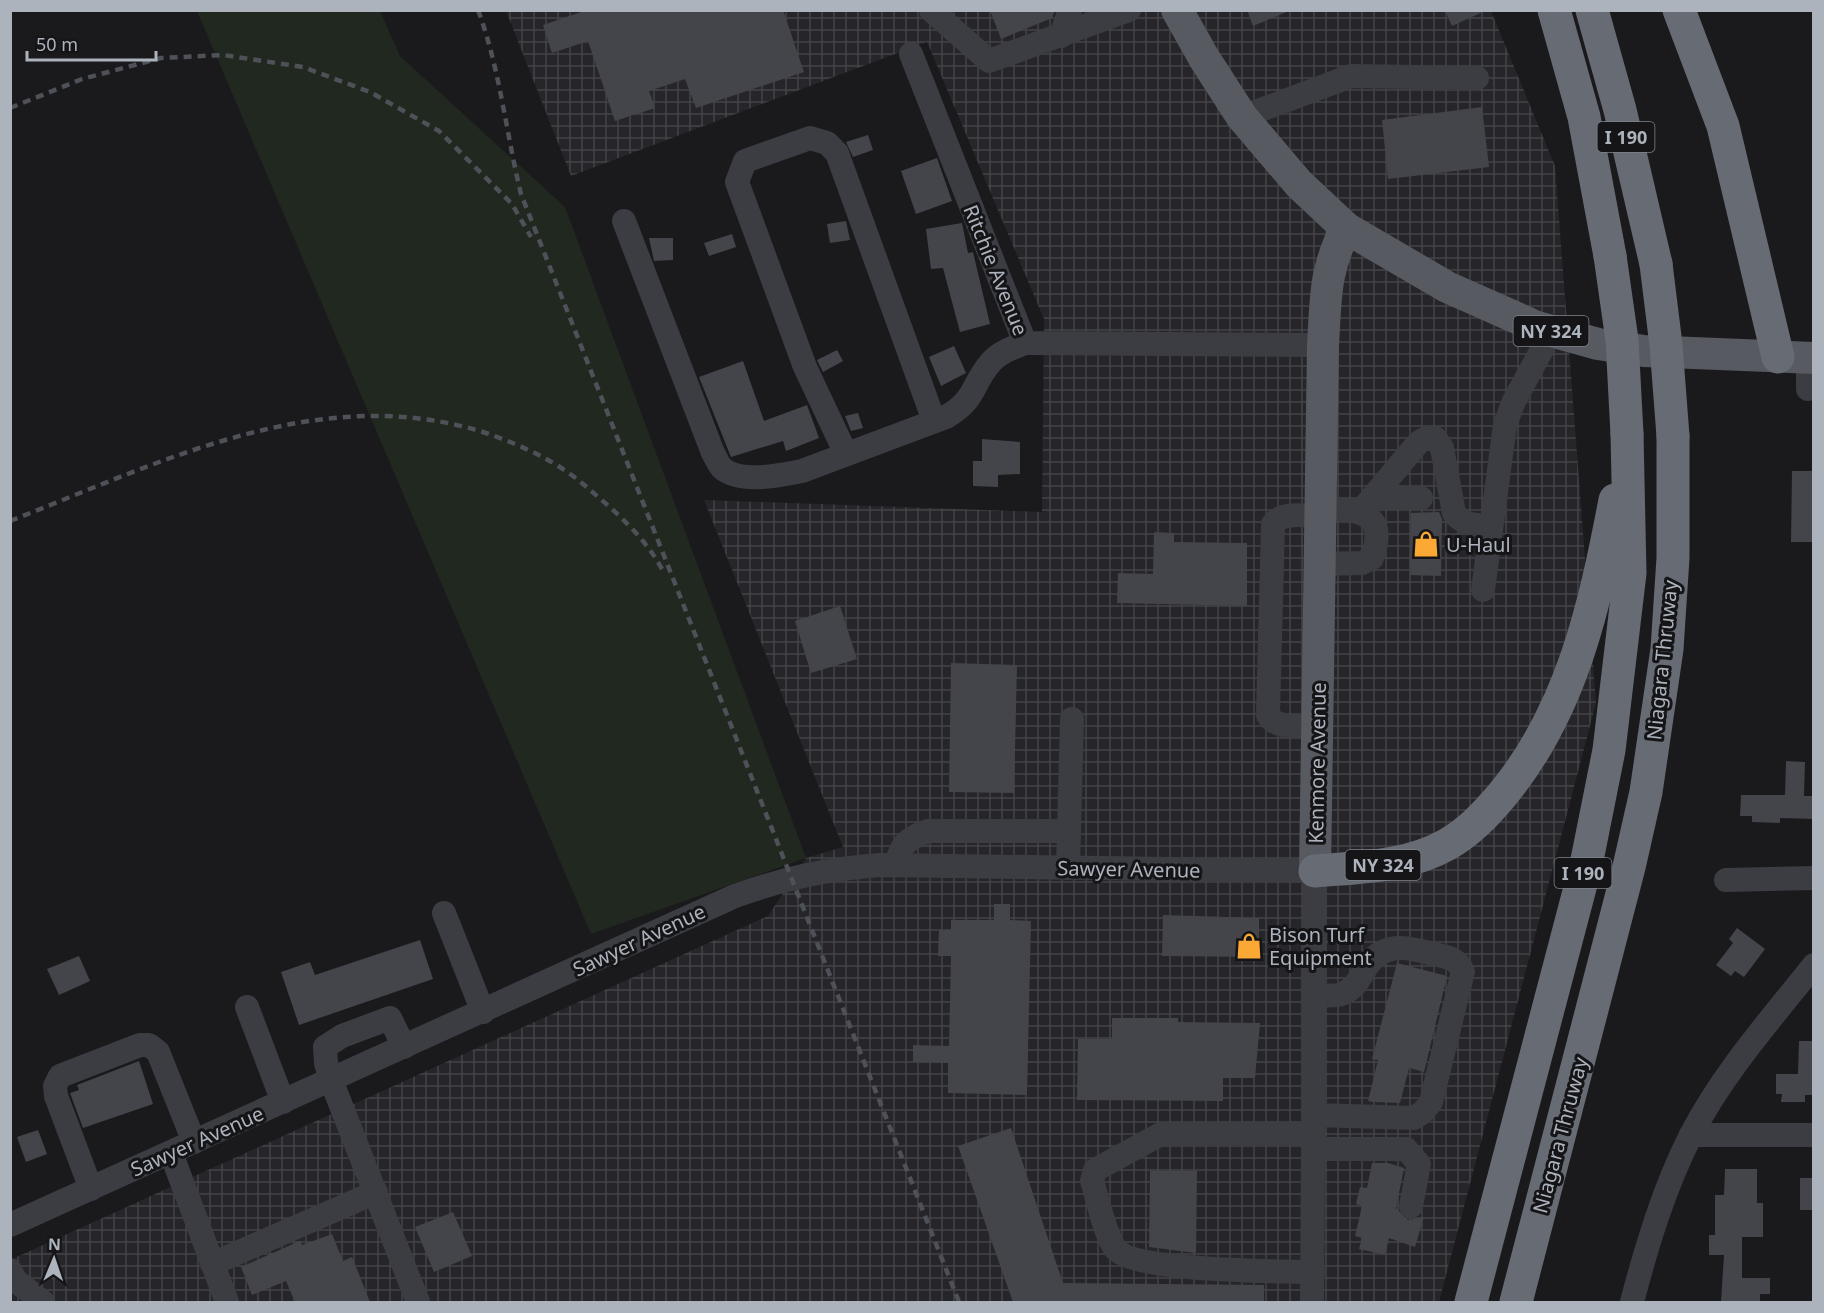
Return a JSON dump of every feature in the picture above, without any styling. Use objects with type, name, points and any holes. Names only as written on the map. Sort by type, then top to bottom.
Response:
[{"type":"highway","name":"Niagara Thruway","points":[[1471,1302],[1586,865],[1609,750],[1630,573],[1622,340],[1610,256],[1584,117],[1554,10]]},
{"type":"highway","name":"Niagara Thruway","points":[[1516,1302],[1626,878],[1646,792],[1667,649],[1673,558],[1673,436],[1666,345],[1656,264],[1620,110],[1592,10]]},
{"type":"highway","points":[[1615,10],[1650,171],[1656,264]]},
{"type":"highway","points":[[1679,10],[1723,126],[1800,358]]},
{"type":"highway","name":"NY 324","points":[[1315,871],[1394,864],[1447,844],[1479,822],[1516,778],[1548,728],[1582,648],[1602,569],[1627,434]]},
{"type":"main road","name":"NY 324","points":[[1177,10],[1204,58],[1242,117],[1283,167],[1346,228],[1447,287],[1508,315],[1598,344],[1644,351],[1800,358]]},
{"type":"main road","name":"Kenmore Avenue","points":[[1315,871],[1323,345],[1327,277],[1333,255],[1346,228]]},
{"type":"street","points":[[931,10],[989,61],[1129,10]]},
{"type":"street","points":[[1061,36],[1070,10]]},
{"type":"street","name":"Ritchie Avenue","points":[[911,54],[1025,343],[1323,345]]},
{"type":"street","points":[[1242,117],[1351,76],[1477,78]]},
{"type":"street","points":[[846,454],[805,367],[737,182],[745,161],[810,138],[827,143],[837,153],[934,421]]},
{"type":"street","points":[[624,221],[713,453],[723,469],[741,476],[778,476],[802,471],[934,421],[962,407],[971,397],[991,362],[1004,351],[1025,343]]},
{"type":"street","points":[[1483,590],[1505,425],[1514,401],[1552,331]]},
{"type":"street","points":[[1800,358],[1808,389]]},
{"type":"street","points":[[1367,504],[1413,449],[1424,439],[1430,437],[1435,438],[1442,448],[1436,498]]},
{"type":"street","points":[[1317,727],[1278,725],[1272,722],[1268,715],[1273,524],[1277,518],[1367,504],[1436,498],[1460,521],[1491,526]]},
{"type":"street","points":[[1320,564],[1362,562],[1372,558],[1375,549],[1374,530],[1367,504]]},
{"type":"street","points":[[1068,868],[1072,719]]},
{"type":"street","points":[[896,865],[902,846],[911,838],[928,831],[1069,831]]},
{"type":"street","name":"Sawyer Avenue","points":[[10,1225],[752,890],[811,872],[896,865],[1315,871]]},
{"type":"street","name":"Kenmore Avenue","points":[[1312,1302],[1315,871]]},
{"type":"street","points":[[1726,880],[1814,878]]},
{"type":"street","points":[[444,913],[483,1012]]},
{"type":"street","points":[[1312,1272],[1167,1266],[1130,1259],[1114,1249],[1092,1182],[1095,1170],[1161,1134],[1313,1132],[1414,1118],[1424,1112],[1431,1102],[1463,972],[1453,958],[1405,946],[1394,947],[1380,952],[1365,968],[1357,985],[1341,995],[1314,995]]},
{"type":"street","points":[[1632,1302],[1657,1215],[1691,1135],[1743,1055],[1814,965]]},
{"type":"street","points":[[247,1007],[283,1102]]},
{"type":"street","points":[[404,1047],[390,1018],[342,1036],[325,1047],[331,1080],[418,1302]]},
{"type":"street","points":[[91,1189],[56,1096],[55,1086],[60,1076],[140,1045],[149,1045],[158,1052],[194,1142]]},
{"type":"street","points":[[1313,1132],[1406,1149],[1419,1164],[1411,1206]]},
{"type":"street","points":[[1691,1135],[1814,1136]]},
{"type":"street","points":[[171,1153],[227,1302]]},
{"type":"street","points":[[212,1264],[376,1192]]},
{"type":"street","points":[[10,1270],[16,1281],[43,1302]]},
{"type":"shaded area","points":[[197,11],[380,11],[400,56],[565,207],[806,858],[591,934]]},
{"type":"shaded area","points":[[506,11],[1491,11],[1555,166],[1596,703],[1439,1302],[11,1302],[10,1260],[768,916],[806,858],[843,847],[704,500],[1042,512],[1044,319],[927,42],[571,176]]},
{"type":"building","points":[[587,10],[783,10],[804,72],[696,108],[685,79],[649,91],[655,108],[615,121],[588,41],[552,53],[543,25]]},
{"type":"building","points":[[990,10],[1055,10],[1052,18],[1001,39]]},
{"type":"building","points":[[1247,10],[1289,10],[1289,11],[1253,26]]},
{"type":"building","points":[[1445,10],[1487,10],[1452,26]]},
{"type":"building","points":[[1482,107],[1489,167],[1388,179],[1382,120]]},
{"type":"building","points":[[868,135],[873,150],[853,157],[846,142]]},
{"type":"building","points":[[937,158],[952,201],[916,214],[901,171]]},
{"type":"building","points":[[846,221],[850,240],[830,243],[827,224]]},
{"type":"building","points":[[962,223],[968,253],[973,252],[990,324],[960,332],[943,268],[931,269],[926,229]]},
{"type":"building","points":[[732,234],[736,247],[709,256],[704,243]]},
{"type":"building","points":[[649,238],[673,238],[673,260],[654,261]]},
{"type":"building","points":[[954,346],[966,373],[941,386],[929,357]]},
{"type":"building","points":[[837,350],[843,361],[823,372],[817,360]]},
{"type":"building","points":[[743,361],[764,421],[807,405],[819,438],[786,451],[783,441],[731,457],[699,377]]},
{"type":"building","points":[[858,413],[863,428],[851,431],[845,416]]},
{"type":"building","points":[[982,439],[1020,442],[1020,474],[998,475],[998,487],[973,486],[973,461],[982,461]]},
{"type":"building","points":[[1792,471],[1814,471],[1814,542],[1791,542]]},
{"type":"building","name":"U-Haul","points":[[1439,512],[1442,519],[1441,576],[1410,575],[1411,513]]},
{"type":"building","points":[[1154,532],[1174,533],[1174,542],[1247,543],[1247,606],[1117,603],[1118,573],[1153,574]]},
{"type":"building","points":[[840,606],[857,659],[811,673],[795,621]]},
{"type":"building","points":[[951,663],[1017,665],[1014,793],[949,792]]},
{"type":"building","points":[[1786,761],[1805,762],[1804,796],[1814,796],[1814,819],[1780,818],[1780,823],[1752,822],[1752,816],[1740,816],[1741,795],[1785,795]]},
{"type":"building","points":[[994,904],[1010,904],[1010,920],[1031,921],[1027,1095],[948,1093],[948,1063],[913,1062],[913,1045],[949,1046],[951,956],[938,956],[939,930],[951,930],[951,920],[994,920]]},
{"type":"building","points":[[1163,915],[1259,918],[1259,957],[1162,956]]},
{"type":"building","points":[[1737,928],[1765,949],[1744,977],[1735,971],[1731,976],[1716,965],[1733,943],[1729,939]]},
{"type":"building","points":[[420,940],[433,979],[299,1025],[281,972],[310,962],[315,975]]},
{"type":"building","points":[[79,956],[90,981],[59,995],[47,969]]},
{"type":"building","points":[[1397,963],[1447,976],[1424,1072],[1409,1068],[1400,1103],[1373,1102],[1368,1101],[1378,1060],[1372,1059]]},
{"type":"building","points":[[1112,1018],[1178,1018],[1178,1022],[1260,1023],[1255,1078],[1223,1078],[1223,1101],[1077,1100],[1078,1039],[1112,1039]]},
{"type":"building","points":[[1799,1041],[1814,1041],[1814,1095],[1805,1095],[1805,1102],[1781,1102],[1782,1094],[1776,1094],[1776,1074],[1798,1074]]},
{"type":"building","points":[[139,1061],[153,1104],[83,1128],[70,1093],[79,1090],[77,1085]]},
{"type":"building","points":[[1011,1128],[1063,1283],[1264,1285],[1264,1302],[1013,1302],[958,1146]]},
{"type":"building","points":[[38,1130],[47,1154],[26,1162],[17,1137]]},
{"type":"building","points":[[1372,1163],[1388,1163],[1404,1168],[1396,1208],[1408,1220],[1424,1217],[1415,1247],[1389,1238],[1385,1255],[1359,1249],[1362,1238],[1355,1236],[1362,1206],[1356,1204],[1360,1187],[1367,1188]]},
{"type":"building","points":[[1725,1169],[1757,1169],[1757,1203],[1763,1203],[1763,1237],[1742,1237],[1742,1278],[1770,1278],[1770,1294],[1760,1294],[1760,1302],[1721,1302],[1724,1255],[1709,1255],[1709,1235],[1715,1235],[1715,1195],[1724,1195]]},
{"type":"building","points":[[1150,1171],[1197,1171],[1196,1253],[1149,1247]]},
{"type":"building","points":[[1800,1178],[1814,1178],[1814,1210],[1800,1210]]},
{"type":"building","points":[[453,1212],[472,1256],[434,1272],[415,1227]]},
{"type":"building","points":[[332,1234],[343,1261],[352,1257],[370,1302],[295,1302],[286,1281],[252,1295],[241,1267],[300,1241],[302,1245]]},
{"type":"railway","points":[[478,10],[492,55],[521,194],[959,1302]]},
{"type":"railway","points":[[10,108],[82,79],[161,58],[223,55],[303,67],[370,92],[439,131],[512,204],[531,237]]},
{"type":"railway","points":[[10,521],[184,453],[243,435],[303,422],[363,416],[424,419],[500,438],[541,456],[566,471],[631,527],[649,549],[664,573]]},
{"type":"place","name":"U-Haul","points":[[1426,544]]},
{"type":"place","name":"Bison Turf Equipment","points":[[1249,946]]}]
